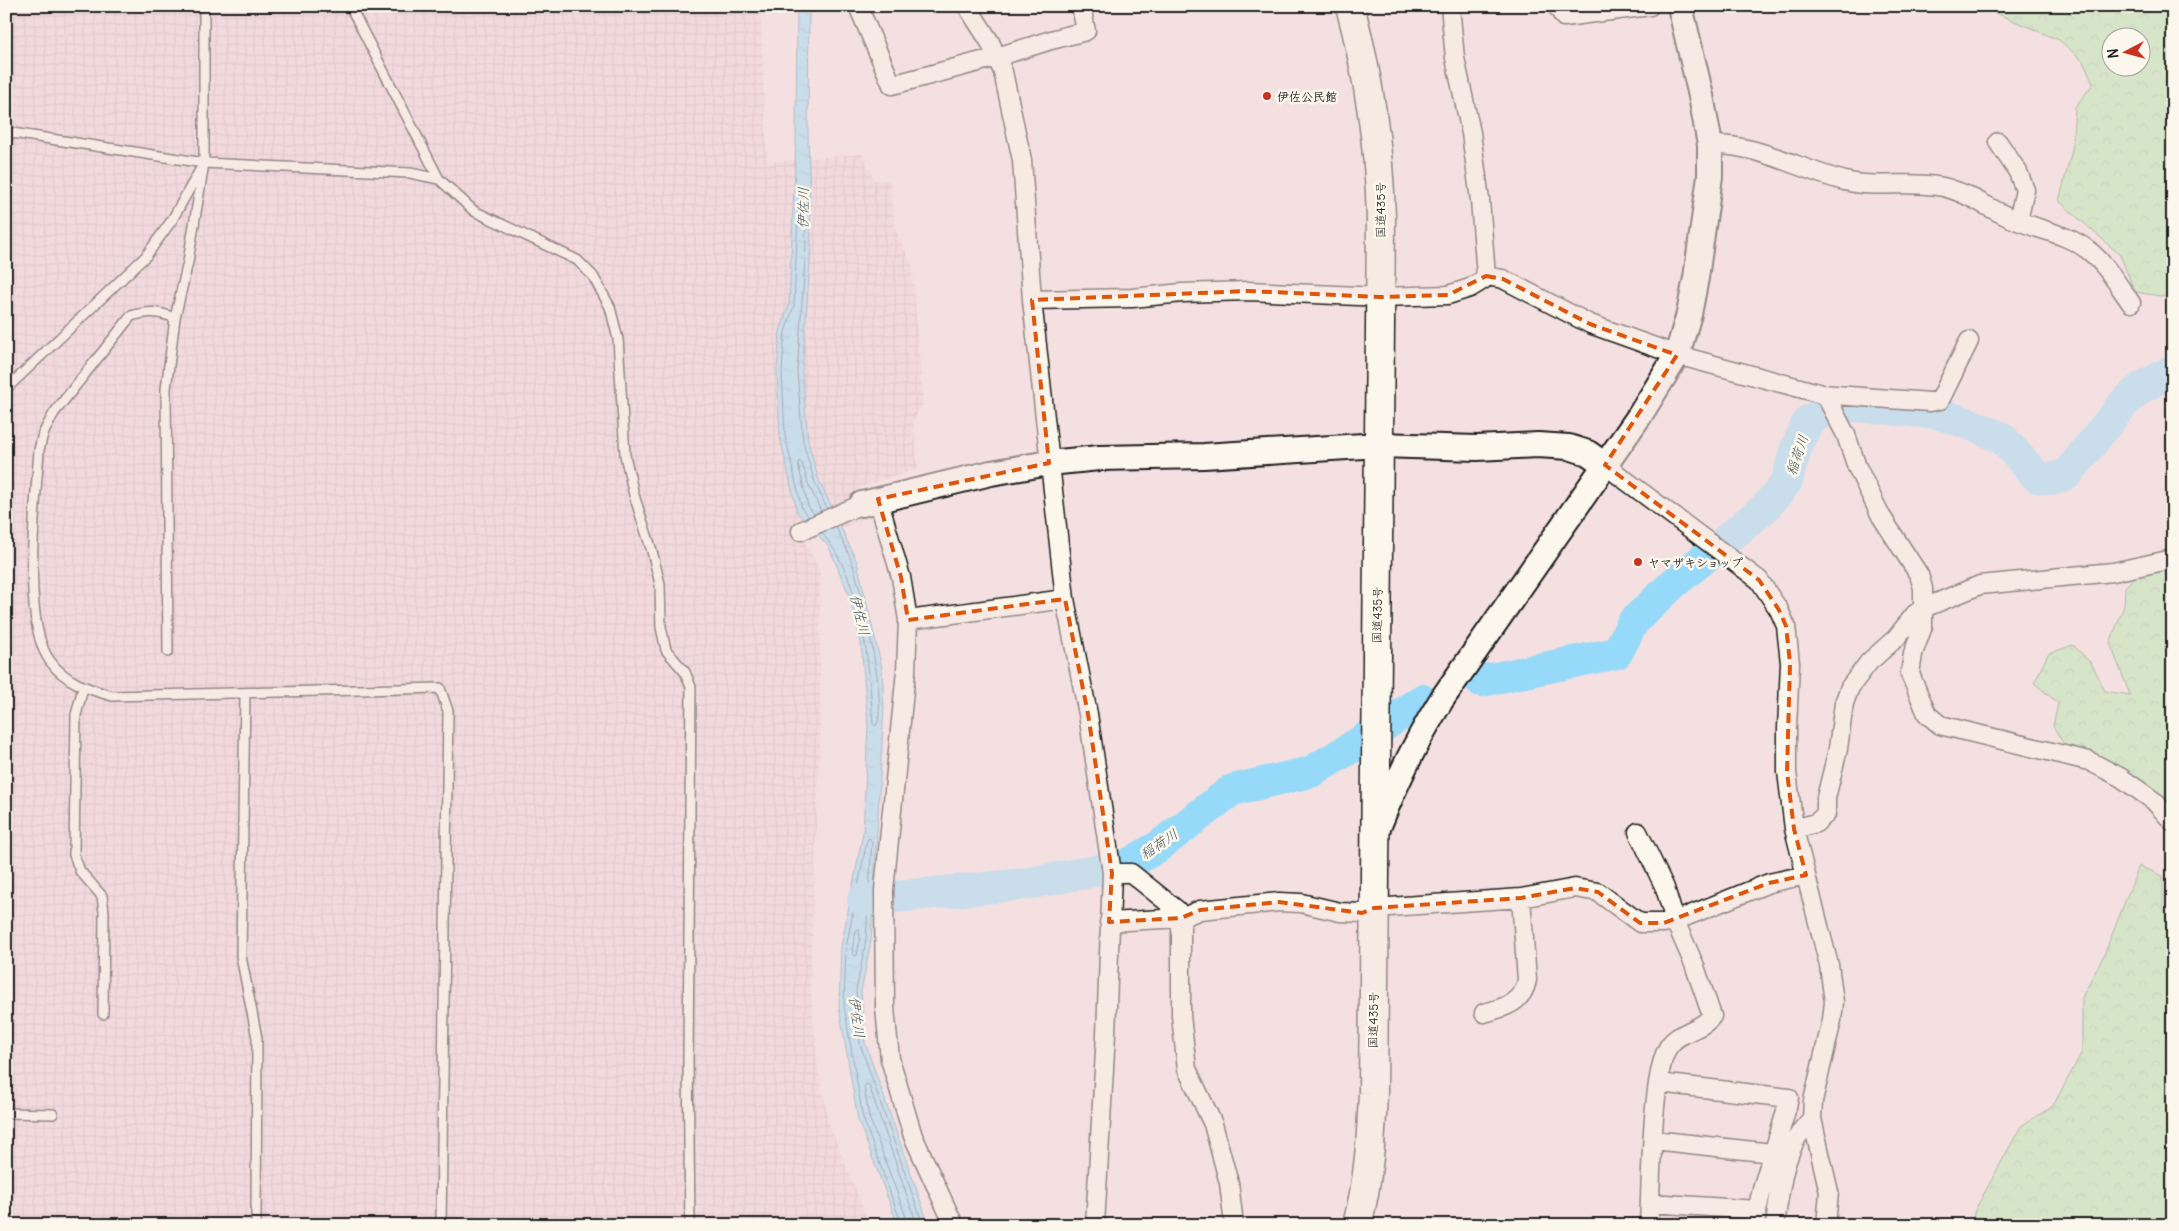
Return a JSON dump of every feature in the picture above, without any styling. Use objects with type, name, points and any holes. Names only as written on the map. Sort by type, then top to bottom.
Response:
[{"type":"highway","name":"国道435号","points":[[1350,6],[1365,68],[1380,165],[1379,445],[1371,1158],[1357,1225]]},
{"type":"street","points":[[858,6],[892,85],[1086,31],[1081,6]]},
{"type":"street","points":[[967,6],[997,57],[1003,72],[1022,160],[1032,300],[1065,600],[1088,714],[1112,874],[1106,1034],[1095,1225]]},
{"type":"street","points":[[1032,300],[1132,298],[1182,293],[1248,292],[1380,297],[1448,295],[1470,288],[1483,280],[1486,276],[1479,190],[1455,58],[1450,6]]},
{"type":"street","points":[[1557,6],[1564,17],[1650,6]]},
{"type":"street","points":[[1375,834],[1402,770],[1423,729],[1459,674],[1659,387],[1677,356],[1689,314],[1696,278],[1708,199],[1710,145],[1701,96],[1680,6]]},
{"type":"street","points":[[1998,142],[2018,172],[2025,190],[2018,222]]},
{"type":"street","points":[[1710,145],[1725,144],[1746,148],[1851,182],[1943,187],[1969,196],[1990,209],[2018,222],[2055,233],[2088,250],[2110,273],[2131,303]]},
{"type":"street","points":[[1486,276],[1503,279],[1590,324],[1677,356],[1822,394],[1930,402],[1940,400],[1969,341]]},
{"type":"street","points":[[1822,394],[1828,400],[1846,435],[1857,467],[1881,516],[1915,566],[1923,588],[1923,626],[1913,654],[1910,674],[1927,714],[1940,725],[2089,761],[2120,777],[2154,801],[2173,822]]},
{"type":"street","points":[[801,531],[870,502],[991,473],[1049,462],[1379,445],[1477,448],[1538,446],[1569,448],[1588,453],[1759,580],[1786,626],[1790,663],[1787,772],[1794,829],[1829,965],[1834,1002],[1832,1020],[1813,1101],[1812,1119],[1829,1192],[1826,1225]]},
{"type":"street","points":[[870,502],[901,577],[908,620],[906,671],[884,890],[885,1008],[890,1059],[913,1136],[954,1225]]},
{"type":"street","points":[[1794,829],[1816,823],[1826,814],[1826,798],[1838,750],[1844,703],[1850,687],[1869,662],[1896,638],[1916,614],[1924,608],[1980,585],[2113,572],[2173,559]]},
{"type":"street","points":[[908,620],[1065,600]]},
{"type":"street","points":[[1638,832],[1665,888],[1675,921],[1694,964],[1712,1016],[1706,1024],[1686,1032],[1670,1044],[1662,1058],[1653,1140],[1649,1225]]},
{"type":"street","points":[[1112,874],[1131,873],[1177,910],[1181,918],[1180,1016],[1187,1069],[1213,1124],[1229,1184],[1234,1225]]},
{"type":"street","points":[[1109,922],[1181,918],[1200,910],[1279,902],[1301,902],[1340,912],[1362,913],[1374,908],[1521,898],[1575,888],[1598,892],[1640,923],[1664,923],[1675,921],[1770,883],[1806,876]]},
{"type":"street","points":[[1484,1013],[1506,1008],[1517,999],[1525,988],[1521,898]]},
{"type":"street","points":[[1650,1203],[1756,1217],[1772,1153],[1782,1128],[1788,1098],[1659,1083]]},
{"type":"street","points":[[1775,1225],[1783,1171],[1802,1128],[1812,1119]]},
{"type":"street","points":[[1653,1140],[1772,1153]]},
{"type":"lane","points":[[168,652],[166,390],[175,318],[188,262],[204,163],[204,6]]},
{"type":"lane","points":[[350,6],[439,179],[474,211],[577,260],[593,276],[610,307],[618,339],[625,455],[634,495],[652,551],[660,584],[662,627],[666,650],[686,672],[691,687],[688,1050],[690,1225]]},
{"type":"lane","points":[[6,132],[204,163],[410,173],[439,179]]},
{"type":"lane","points":[[6,389],[146,256],[172,220],[204,163]]},
{"type":"lane","points":[[175,318],[160,312],[148,311],[131,316],[54,413],[43,434],[38,450],[32,586],[37,631],[49,661],[67,677],[83,688],[112,696],[440,688],[448,711],[441,1225]]},
{"type":"lane","points":[[83,688],[76,715],[74,855],[80,871],[102,896],[104,912],[102,1014]]},
{"type":"lane","points":[[245,693],[241,956],[257,1038],[256,1225]]},
{"type":"lane","points":[[6,1113],[53,1114]]},
{"type":"highlighted area","points":[[1486,276],[1503,279],[1590,324],[1677,355],[1605,465],[1759,580],[1779,610],[1786,626],[1790,663],[1787,772],[1794,829],[1806,875],[1769,883],[1664,923],[1640,923],[1598,892],[1575,888],[1521,898],[1374,908],[1362,913],[1279,902],[1200,910],[1181,918],[1109,922],[1112,873],[1088,714],[1065,599],[908,620],[901,577],[878,499],[1049,463],[1032,300],[1248,291],[1380,297],[1448,295]]},
{"type":"shaded area","points":[[6,6],[760,6],[767,162],[862,154],[874,180],[890,181],[895,228],[912,266],[923,404],[913,421],[918,469],[860,487],[872,516],[805,542],[820,572],[820,739],[810,982],[818,1070],[830,1127],[870,1225],[6,1225]]},
{"type":"green space","points":[[1979,6],[2173,6],[2173,298],[2135,292],[2120,255],[2059,201],[2072,150],[2075,107],[2093,84],[2083,61],[2059,40]]},
{"type":"green space","points":[[2173,564],[2173,814],[2118,766],[2065,746],[2053,726],[2058,703],[2034,683],[2048,654],[2073,645],[2092,664],[2105,691],[2130,695],[2110,643],[2124,606],[2125,587],[2141,571]]},
{"type":"green space","points":[[2139,866],[2163,876],[2163,909],[2170,924],[2173,924],[2173,1225],[1973,1225],[1974,1212],[2021,1126],[2053,1106],[2082,1052],[2082,997],[2104,955]]},
{"type":"water","name":"伊佐川","points":[[797,6],[809,6],[808,130],[811,247],[802,372],[808,441],[818,478],[857,562],[882,668],[884,707],[871,941],[861,992],[865,1043],[929,1225],[898,1225],[858,1120],[839,1007],[841,947],[863,833],[868,725],[861,643],[849,595],[829,547],[797,512],[780,437],[777,370],[780,331],[789,305],[796,142]]},
{"type":"waterway","name":"稲荷川","points":[[1481,681],[1617,653],[1633,622],[1674,583],[1766,507],[1787,481],[1795,451],[1808,421],[1825,411],[1846,405],[1936,413],[1970,424],[2002,438],[2037,477],[2054,479],[2068,473],[2123,404],[2141,388],[2173,370]]},
{"type":"waterway","name":"稲荷川","points":[[863,900],[1025,884],[1127,865],[1159,846],[1232,790],[1311,772],[1357,744],[1422,700]]},
{"type":"place","name":"伊佐公民館","points":[[1267,96]]},
{"type":"place","name":"ヤマザキショップ","points":[[1638,562]]}]
